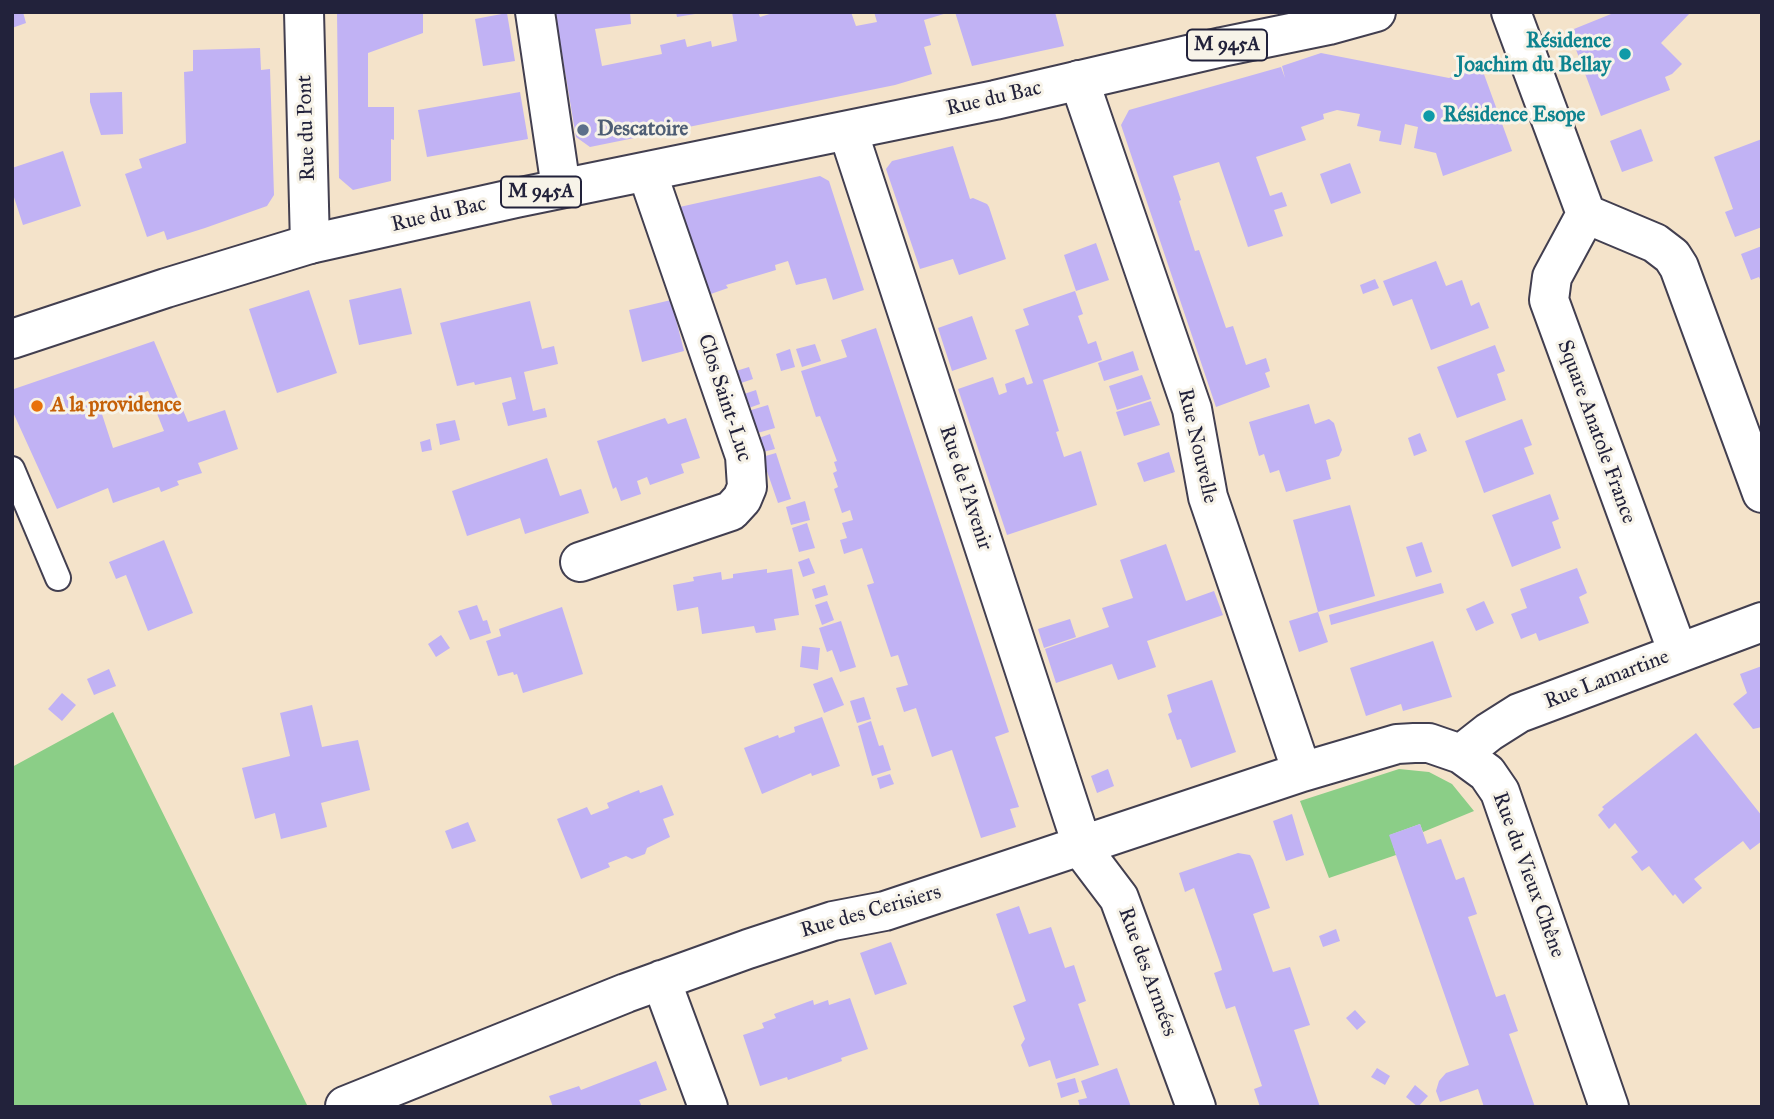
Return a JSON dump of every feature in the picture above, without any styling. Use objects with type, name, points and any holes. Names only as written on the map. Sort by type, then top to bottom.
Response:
[{"type":"street","name":"Rue du Pont","points":[[303,12],[310,244]]},
{"type":"street","points":[[535,12],[561,188]]},
{"type":"street","name":"Rue du Bac","points":[[1079,80],[1267,12]]},
{"type":"street","name":"Rue du Bac","points":[[12,339],[310,244],[561,188],[848,131],[1329,25],[1376,12]]},
{"type":"street","points":[[1511,12],[1586,214],[1655,243],[1665,249],[1679,267],[1762,493]]},
{"type":"street","name":"Rue Nouvelle","points":[[1079,80],[1192,409],[1208,497],[1302,772]]},
{"type":"street","name":"Rue de l'Avenir","points":[[848,131],[1082,845]]},
{"type":"street","name":"Clos Saint-Luc","points":[[580,562],[715,518],[731,510],[742,499],[747,487],[745,456],[648,172]]},
{"type":"street","name":"Square Anatole France","points":[[1586,214],[1552,277],[1549,300],[1678,653]]},
{"type":"street","name":"Rue Lamartine","points":[[1461,754],[1519,713],[1762,622]]},
{"type":"street","name":"Rue du Vieux Chêne","points":[[1082,845],[1302,772],[1397,744],[1429,743],[1461,754],[1487,773],[1500,792],[1609,1107]]},
{"type":"street","name":"Rue des Cerisiers","points":[[345,1107],[661,980],[833,921],[886,911],[1082,845]]},
{"type":"street","name":"Rue des Armées","points":[[1082,845],[1119,898],[1196,1107]]},
{"type":"street","points":[[661,980],[708,1107]]},
{"type":"lane","points":[[12,469],[58,578]]},
{"type":"green space","points":[[113,712],[308,1107],[12,1107],[12,767]]},
{"type":"green space","points":[[1399,769],[1429,772],[1452,784],[1474,811],[1423,832],[1420,824],[1390,835],[1396,855],[1329,878],[1300,801]]},
{"type":"building","points":[[12,12],[23,12],[26,23],[12,28]]},
{"type":"building","points":[[337,12],[423,12],[423,33],[368,53],[368,107],[394,107],[391,181],[353,190],[339,178]]},
{"type":"building","points":[[555,12],[630,12],[631,24],[595,29],[602,66],[662,54],[660,45],[685,39],[687,47],[711,41],[712,47],[737,41],[732,12],[758,12],[760,17],[776,12],[851,12],[856,26],[877,22],[874,12],[947,13],[924,20],[931,45],[924,47],[932,74],[895,85],[590,147],[576,137]]},
{"type":"building","points":[[676,12],[695,12],[695,14],[677,17]]},
{"type":"building","points":[[955,12],[1055,12],[1064,46],[972,66]]},
{"type":"building","name":"Résidence Joachim du Bellay","points":[[1616,12],[1691,12],[1661,43],[1682,64],[1665,77],[1670,90],[1601,116],[1569,31]]},
{"type":"building","points":[[507,13],[515,61],[483,66],[475,19]]},
{"type":"building","points":[[260,48],[261,70],[270,69],[274,195],[267,206],[205,228],[167,240],[164,231],[147,237],[125,174],[142,168],[139,159],[186,143],[184,72],[193,71],[193,50]]},
{"type":"building","points":[[1321,53],[1449,78],[1481,66],[1512,151],[1443,176],[1436,153],[1414,148],[1418,127],[1405,124],[1401,145],[1379,141],[1381,131],[1357,126],[1360,114],[1337,110],[1323,114],[1324,119],[1301,127],[1306,140],[1256,157],[1270,196],[1282,192],[1287,206],[1274,210],[1283,236],[1248,247],[1219,162],[1173,176],[1195,251],[1199,250],[1226,328],[1233,326],[1246,365],[1266,358],[1270,371],[1265,373],[1270,387],[1216,407],[1121,125],[1129,110],[1281,67],[1285,78],[1282,66]]},
{"type":"building","points":[[122,92],[123,134],[101,135],[90,102],[90,93]]},
{"type":"building","points":[[520,92],[528,139],[427,157],[418,110]]},
{"type":"building","points":[[1641,129],[1653,161],[1622,172],[1610,141]]},
{"type":"building","points":[[1762,139],[1762,227],[1735,237],[1725,212],[1733,209],[1714,157]]},
{"type":"building","points":[[953,146],[970,199],[989,207],[1006,259],[959,275],[953,259],[920,269],[886,169],[892,161]]},
{"type":"building","points":[[63,151],[81,206],[23,225],[12,191],[12,168]]},
{"type":"building","points":[[1350,163],[1361,193],[1331,204],[1320,174]]},
{"type":"building","points":[[820,176],[829,181],[864,290],[833,300],[826,278],[796,285],[788,261],[775,265],[776,270],[726,285],[728,288],[705,296],[675,208]]},
{"type":"building","points":[[1096,243],[1109,280],[1076,291],[1064,255]]},
{"type":"building","points":[[1762,246],[1762,284],[1759,277],[1751,280],[1741,254]]},
{"type":"building","points":[[1436,261],[1446,286],[1462,280],[1471,306],[1479,302],[1489,328],[1431,350],[1412,299],[1393,306],[1383,281]]},
{"type":"building","points":[[1375,279],[1379,288],[1363,294],[1360,285]]},
{"type":"building","points":[[401,288],[412,334],[359,345],[349,300]]},
{"type":"building","points":[[309,290],[337,373],[277,393],[249,309]]},
{"type":"building","points":[[1075,291],[1083,314],[1078,316],[1088,344],[1096,341],[1102,360],[1043,380],[1064,457],[1081,451],[1097,505],[1007,535],[958,389],[993,377],[999,395],[1007,392],[1005,384],[1024,377],[1027,385],[1033,383],[1015,330],[1029,325],[1023,309]]},
{"type":"building","points":[[671,300],[684,351],[642,362],[629,310]]},
{"type":"building","points":[[530,301],[542,349],[554,346],[558,364],[524,372],[533,411],[545,408],[547,417],[508,426],[502,403],[516,399],[511,377],[457,386],[440,323]]},
{"type":"building","points":[[972,316],[987,359],[952,371],[938,328]]},
{"type":"building","points":[[876,328],[1009,732],[995,737],[1019,807],[1010,809],[1016,827],[981,838],[952,750],[932,757],[916,708],[904,712],[896,688],[908,685],[898,655],[891,657],[867,585],[874,583],[862,548],[844,554],[840,540],[847,538],[842,523],[853,520],[850,510],[842,513],[834,489],[838,487],[833,473],[837,471],[834,462],[837,461],[820,416],[816,417],[801,371],[847,357],[841,340]]},
{"type":"building","points":[[154,341],[188,422],[225,410],[238,449],[198,463],[202,473],[177,481],[179,485],[161,492],[159,487],[113,503],[108,488],[57,509],[12,410],[14,389]],"holes":[[[148,391],[164,431],[113,448],[100,408]]]},
{"type":"building","points":[[815,344],[821,361],[802,367],[796,349]]},
{"type":"building","points":[[1495,345],[1505,371],[1497,374],[1506,400],[1457,418],[1437,367]]},
{"type":"building","points":[[790,349],[795,367],[781,371],[776,354]]},
{"type":"building","points":[[1133,351],[1139,370],[1104,381],[1098,363]]},
{"type":"building","points":[[749,367],[753,379],[741,383],[736,371]]},
{"type":"building","points":[[1142,375],[1151,399],[1117,410],[1109,386]]},
{"type":"building","points":[[756,390],[760,404],[746,409],[741,395]]},
{"type":"building","points":[[1151,401],[1160,425],[1124,436],[1116,412]]},
{"type":"building","points":[[1309,404],[1315,424],[1329,419],[1334,423],[1342,450],[1339,456],[1326,460],[1331,479],[1286,492],[1279,470],[1270,473],[1264,454],[1259,456],[1249,422]]},
{"type":"building","points":[[768,405],[775,428],[754,434],[748,411]]},
{"type":"building","points":[[665,418],[668,424],[686,418],[700,458],[681,464],[684,473],[650,485],[647,477],[637,481],[641,494],[621,501],[616,487],[613,489],[597,441]]},
{"type":"building","points":[[1522,419],[1532,445],[1524,448],[1534,474],[1484,493],[1465,441]]},
{"type":"building","points":[[455,420],[460,440],[440,445],[436,424]]},
{"type":"building","points":[[1420,433],[1427,451],[1414,456],[1408,438]]},
{"type":"building","points":[[770,434],[775,449],[763,452],[759,438]]},
{"type":"building","points":[[430,439],[432,450],[422,452],[420,442]]},
{"type":"building","points":[[1169,452],[1175,472],[1144,482],[1137,463]]},
{"type":"building","points":[[776,453],[791,499],[778,503],[762,457]]},
{"type":"building","points":[[547,458],[560,496],[581,489],[589,513],[525,534],[520,518],[467,536],[452,491]]},
{"type":"building","points":[[1550,494],[1559,519],[1552,522],[1561,548],[1512,567],[1492,515]]},
{"type":"building","points":[[805,501],[810,520],[791,525],[786,507]]},
{"type":"building","points":[[1350,505],[1375,596],[1318,612],[1293,520]]},
{"type":"building","points":[[807,523],[815,548],[799,552],[792,528]]},
{"type":"building","points":[[164,540],[193,613],[148,631],[126,575],[116,579],[109,562]]},
{"type":"building","points":[[1422,542],[1432,572],[1416,577],[1406,547]]},
{"type":"building","points":[[1166,544],[1186,601],[1214,591],[1223,615],[1147,641],[1156,667],[1118,680],[1112,664],[1056,683],[1045,649],[1109,627],[1102,608],[1133,598],[1120,560]]},
{"type":"building","points":[[809,558],[815,573],[803,577],[798,562]]},
{"type":"building","points":[[1577,568],[1587,593],[1579,597],[1589,623],[1539,641],[1536,633],[1521,639],[1511,614],[1527,608],[1520,589]]},
{"type":"building","points":[[767,569],[767,573],[792,569],[799,615],[774,619],[776,630],[756,633],[754,626],[702,634],[698,607],[677,611],[673,585],[694,581],[693,577],[721,572],[722,580],[733,578],[733,574]]},
{"type":"building","points":[[1441,583],[1444,593],[1331,625],[1329,615]]},
{"type":"building","points":[[825,585],[828,595],[815,599],[812,589]]},
{"type":"building","points":[[827,601],[834,620],[822,625],[815,605]]},
{"type":"building","points":[[1484,601],[1494,623],[1476,631],[1466,609]]},
{"type":"building","points":[[477,605],[483,621],[487,620],[491,633],[470,640],[458,611]]},
{"type":"building","points":[[562,607],[583,674],[523,693],[517,674],[514,675],[513,672],[498,676],[486,641],[501,636],[499,629]]},
{"type":"building","points":[[1318,612],[1328,642],[1299,652],[1289,621]]},
{"type":"building","points":[[1070,619],[1076,637],[1044,648],[1038,629]]},
{"type":"building","points":[[841,621],[856,667],[840,672],[832,650],[827,652],[819,628]]},
{"type":"building","points":[[441,635],[450,648],[436,657],[428,644]]},
{"type":"building","points":[[1433,641],[1452,697],[1403,711],[1401,704],[1366,716],[1350,668]]},
{"type":"building","points":[[802,646],[820,648],[818,670],[800,667]]},
{"type":"building","points":[[1762,666],[1762,727],[1753,729],[1733,704],[1747,693],[1740,674]]},
{"type":"building","points":[[109,669],[116,686],[94,695],[87,679]]},
{"type":"building","points":[[832,677],[844,705],[824,713],[813,684]]},
{"type":"building","points":[[1212,680],[1236,752],[1191,768],[1181,739],[1177,740],[1168,714],[1172,712],[1167,695]]},
{"type":"building","points":[[62,693],[76,705],[62,721],[48,709]]},
{"type":"building","points":[[864,697],[871,719],[857,723],[850,701]]},
{"type":"building","points":[[312,705],[322,747],[358,740],[370,790],[321,803],[327,827],[281,839],[275,813],[255,819],[242,768],[290,756],[280,713]]},
{"type":"building","points":[[822,717],[840,766],[812,776],[811,773],[762,794],[744,748],[778,735],[779,738],[795,732],[794,727]]},
{"type":"building","points":[[871,721],[891,770],[872,776],[858,726]]},
{"type":"building","points":[[1696,733],[1762,816],[1762,841],[1750,850],[1743,841],[1694,879],[1702,888],[1683,904],[1675,894],[1673,896],[1649,866],[1642,871],[1631,857],[1638,852],[1615,823],[1609,829],[1598,815],[1604,809],[1602,807]]},
{"type":"building","points":[[1108,769],[1114,786],[1097,793],[1091,776]]},
{"type":"building","points":[[890,774],[894,784],[880,789],[877,778]]},
{"type":"building","points":[[662,785],[674,815],[663,819],[670,837],[647,848],[645,854],[632,859],[626,856],[608,863],[610,867],[581,879],[557,819],[587,807],[591,815],[609,808],[607,803],[639,790],[640,793]]},
{"type":"building","points":[[1292,814],[1304,855],[1286,861],[1273,821]]},
{"type":"building","points":[[468,822],[476,841],[452,849],[445,831]]},
{"type":"building","points":[[1420,824],[1427,844],[1441,839],[1456,880],[1464,877],[1477,914],[1468,917],[1496,997],[1505,994],[1518,1031],[1509,1034],[1535,1107],[1484,1107],[1478,1089],[1440,1102],[1436,1091],[1439,1081],[1446,1073],[1469,1065],[1389,835]]},
{"type":"building","points":[[1238,853],[1250,855],[1253,860],[1270,908],[1253,914],[1273,972],[1290,967],[1310,1025],[1294,1030],[1320,1107],[1260,1107],[1254,1089],[1262,1086],[1235,1006],[1226,1009],[1214,973],[1222,970],[1194,888],[1185,892],[1179,873]]},
{"type":"building","points":[[1019,906],[1029,934],[1051,927],[1065,968],[1074,965],[1086,1001],[1078,1004],[1099,1065],[1056,1079],[1050,1060],[1029,1067],[1021,1045],[1025,1039],[1013,1006],[1026,1001],[996,914]]},
{"type":"building","points":[[1336,929],[1340,941],[1323,947],[1319,936]]},
{"type":"building","points":[[891,942],[907,984],[875,995],[860,953]]},
{"type":"building","points":[[850,998],[868,1049],[788,1080],[787,1077],[760,1086],[743,1035],[764,1028],[762,1023],[776,1018],[774,1014],[813,1000],[814,1005],[828,1000],[829,1005]]},
{"type":"building","points":[[1355,1010],[1366,1022],[1357,1030],[1346,1018]]},
{"type":"building","points":[[656,1061],[667,1090],[639,1100],[642,1107],[553,1107],[549,1096],[579,1086],[581,1090]]},
{"type":"building","points":[[1117,1068],[1131,1107],[1080,1107],[1078,1100],[1087,1098],[1081,1081]]},
{"type":"building","points":[[1377,1068],[1390,1076],[1385,1085],[1371,1077]]},
{"type":"building","points":[[1075,1078],[1079,1092],[1061,1098],[1057,1083]]},
{"type":"building","points":[[1415,1085],[1428,1096],[1418,1107],[1406,1097]]},
{"type":"place","name":"Résidence Joachim du Bellay","points":[[1625,54]]},
{"type":"place","name":"Résidence Esope","points":[[1429,116]]},
{"type":"place","name":"Descatoire","points":[[583,130]]},
{"type":"place","name":"A la providence","points":[[37,406]]}]
